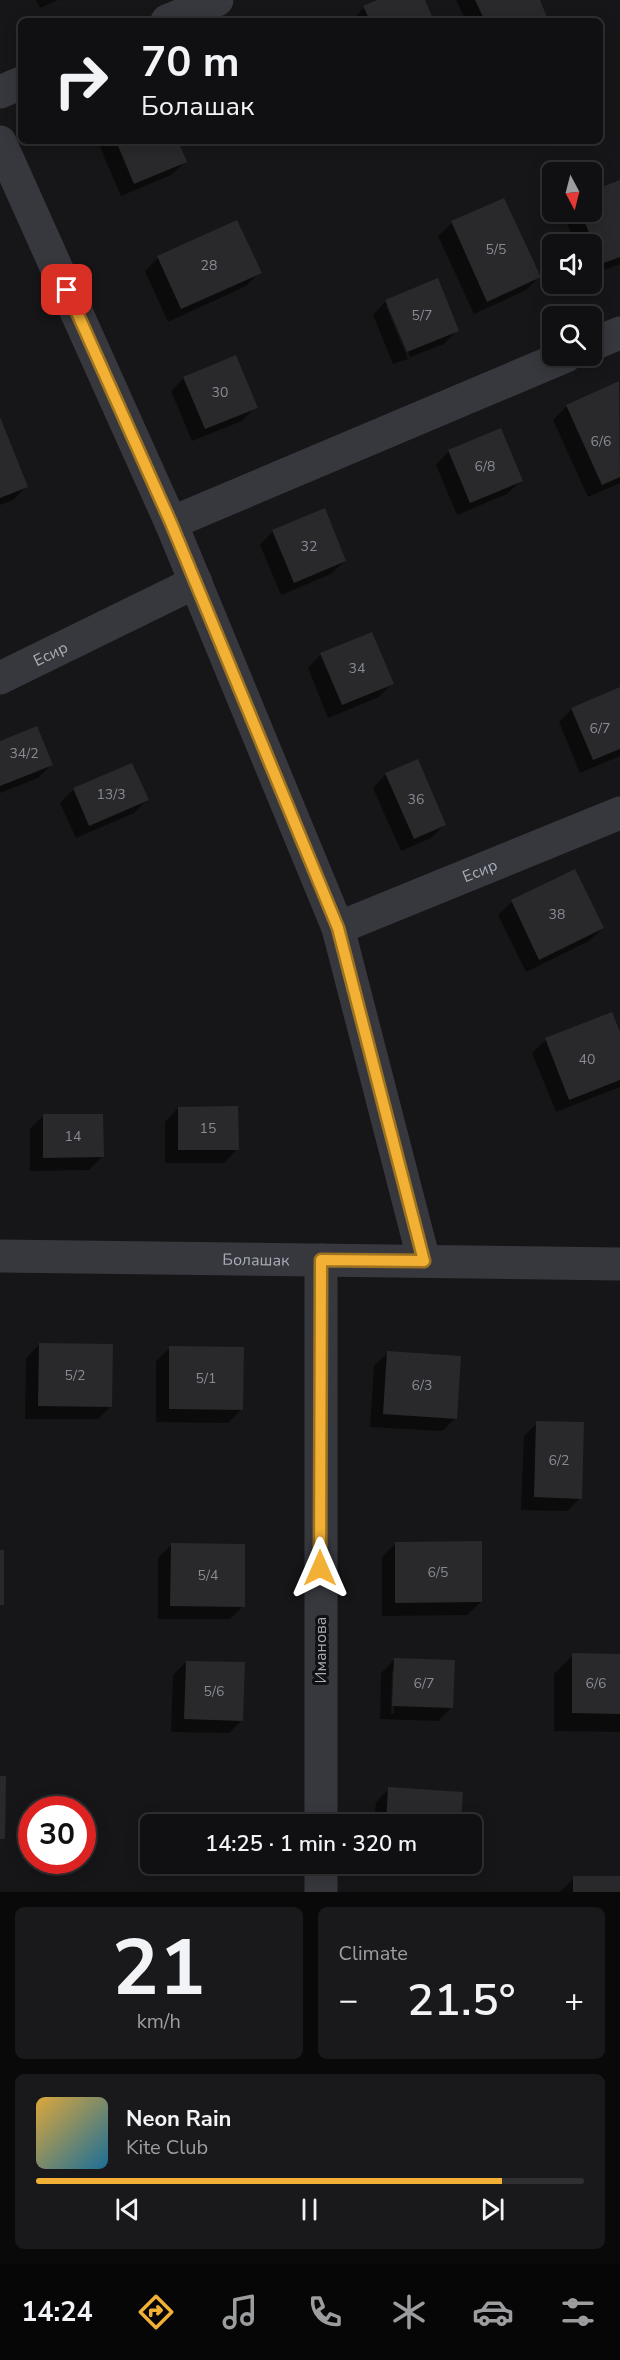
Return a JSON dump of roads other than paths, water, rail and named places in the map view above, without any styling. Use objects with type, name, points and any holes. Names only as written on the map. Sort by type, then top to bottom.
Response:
[{"type":"street","points":[[174,18],[217,0]]},
{"type":"street","points":[[0,92],[18,84]]},
{"type":"street","points":[[0,142],[171,523],[338,928],[424,1261]]},
{"type":"street","points":[[602,340],[620,333]]},
{"type":"street","points":[[171,523],[542,366]]},
{"type":"street","name":"Есир","points":[[0,678],[196,582]]},
{"type":"street","name":"Есир","points":[[338,928],[620,813]]},
{"type":"street","name":"Болашак","points":[[0,1256],[620,1264]]},
{"type":"street","name":"Иманова","points":[[321,1260],[321,1814]]},
{"type":"street","points":[[321,1874],[321,1892]]}]
